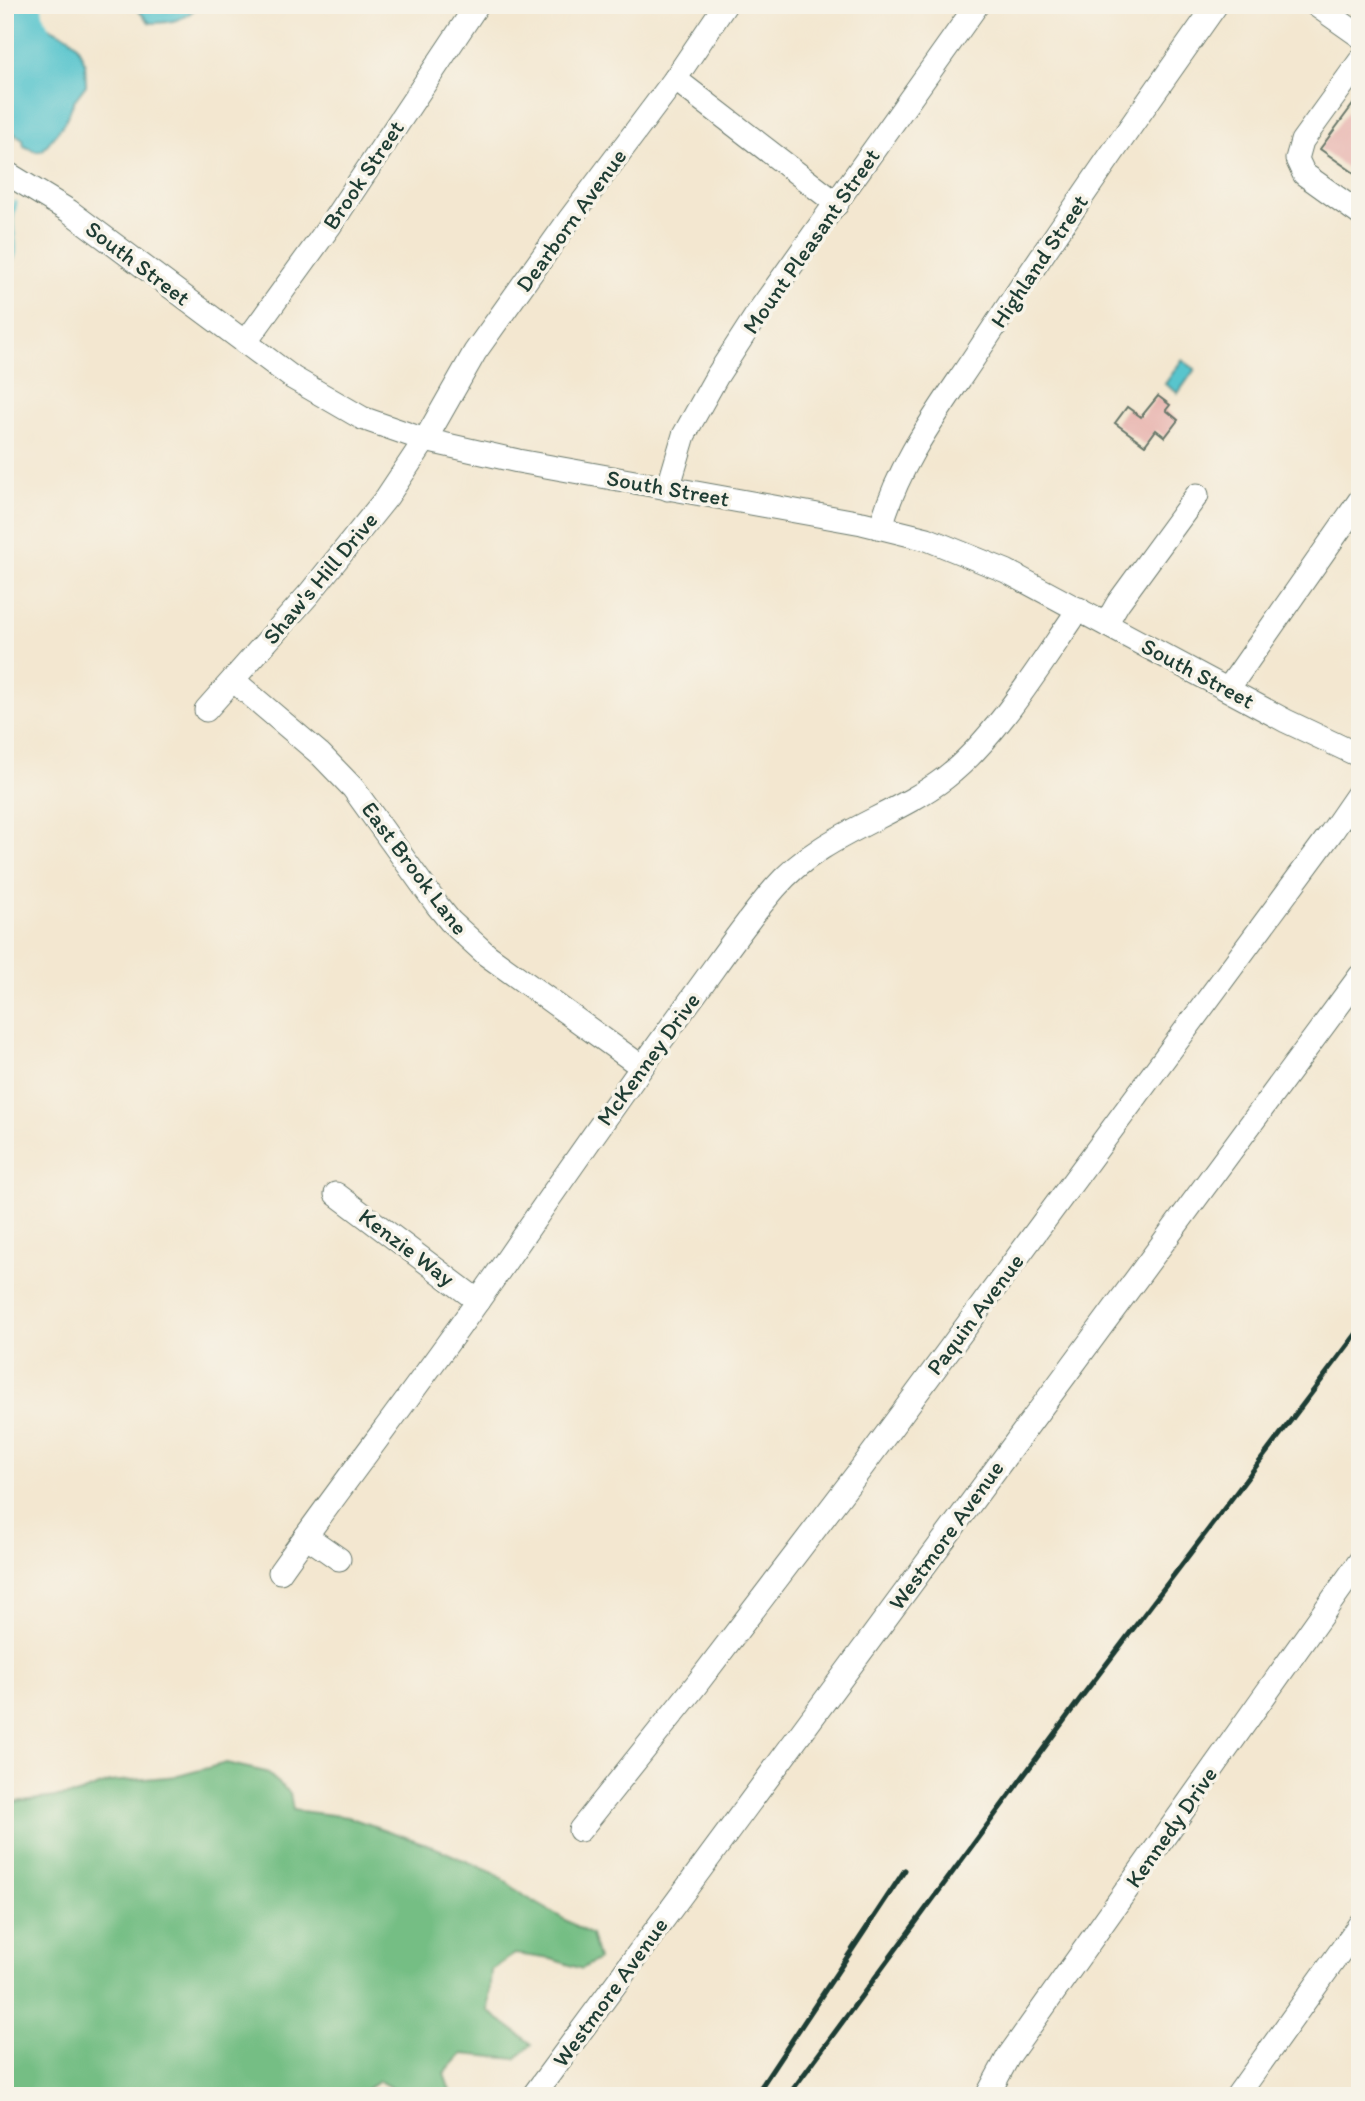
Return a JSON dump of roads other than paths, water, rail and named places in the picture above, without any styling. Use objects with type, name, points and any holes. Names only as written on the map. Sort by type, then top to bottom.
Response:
[{"type":"street","name":"Brook Street","points":[[245,343],[329,227],[477,5]]},
{"type":"street","name":"Dearborn Avenue","points":[[425,440],[475,352],[675,79],[725,5]]},
{"type":"street","name":"Mount Pleasant Street","points":[[668,489],[684,435],[700,403],[760,311],[977,5]]},
{"type":"street","name":"Highland Street","points":[[881,527],[892,493],[912,453],[1053,237],[1216,5]]},
{"type":"street","points":[[1316,5],[1360,36]]},
{"type":"street","points":[[1360,61],[1302,141],[1297,159],[1304,174],[1360,214]]},
{"type":"street","points":[[675,79],[837,204]]},
{"type":"street","name":"South Street","points":[[5,172],[69,211],[302,383],[376,423],[425,440],[518,461],[881,527],[927,539],[1006,571],[1330,743],[1360,756]]},
{"type":"street","name":"Shaw's Hill Drive","points":[[206,709],[352,543],[425,440]]},
{"type":"street","points":[[1106,624],[1118,603],[1197,495]]},
{"type":"street","points":[[1228,689],[1360,500]]},
{"type":"street","name":"McKenney Drive","points":[[280,1572],[478,1301],[642,1067],[777,885],[822,848],[917,796],[975,752],[1079,609]]},
{"type":"street","name":"East Brook Lane","points":[[233,680],[320,754],[353,789],[437,905],[467,937],[495,961],[642,1067]]},
{"type":"street","name":"Paquin Avenue","points":[[589,1828],[860,1470],[1360,792]]},
{"type":"street","name":"Westmore Avenue","points":[[533,2096],[1360,976]]},
{"type":"street","name":"Kenzie Way","points":[[336,1194],[478,1301]]},
{"type":"street","points":[[306,1536],[339,1559]]},
{"type":"street","name":"Kennedy Drive","points":[[987,2096],[998,2072],[1016,2045],[1360,1561]]},
{"type":"street","points":[[1237,2096],[1360,1924]]},
{"type":"water","points":[[133,5],[198,5],[188,15],[177,20],[150,23]]},
{"type":"water","points":[[26,16],[69,37],[77,45],[85,63],[86,85],[74,101],[65,122],[43,150],[37,152],[24,146],[23,139],[5,128],[5,78],[18,22]]},
{"type":"water","points":[[1182,360],[1195,369],[1178,393],[1165,384]]},
{"type":"waterway","points":[[26,5],[30,24],[44,53]]},
{"type":"waterway","points":[[5,269],[14,254],[12,220],[15,203]]},
{"type":"railway","points":[[788,2096],[1080,1699],[1360,1329]]},
{"type":"railway","points":[[755,2096],[905,1870]]}]
